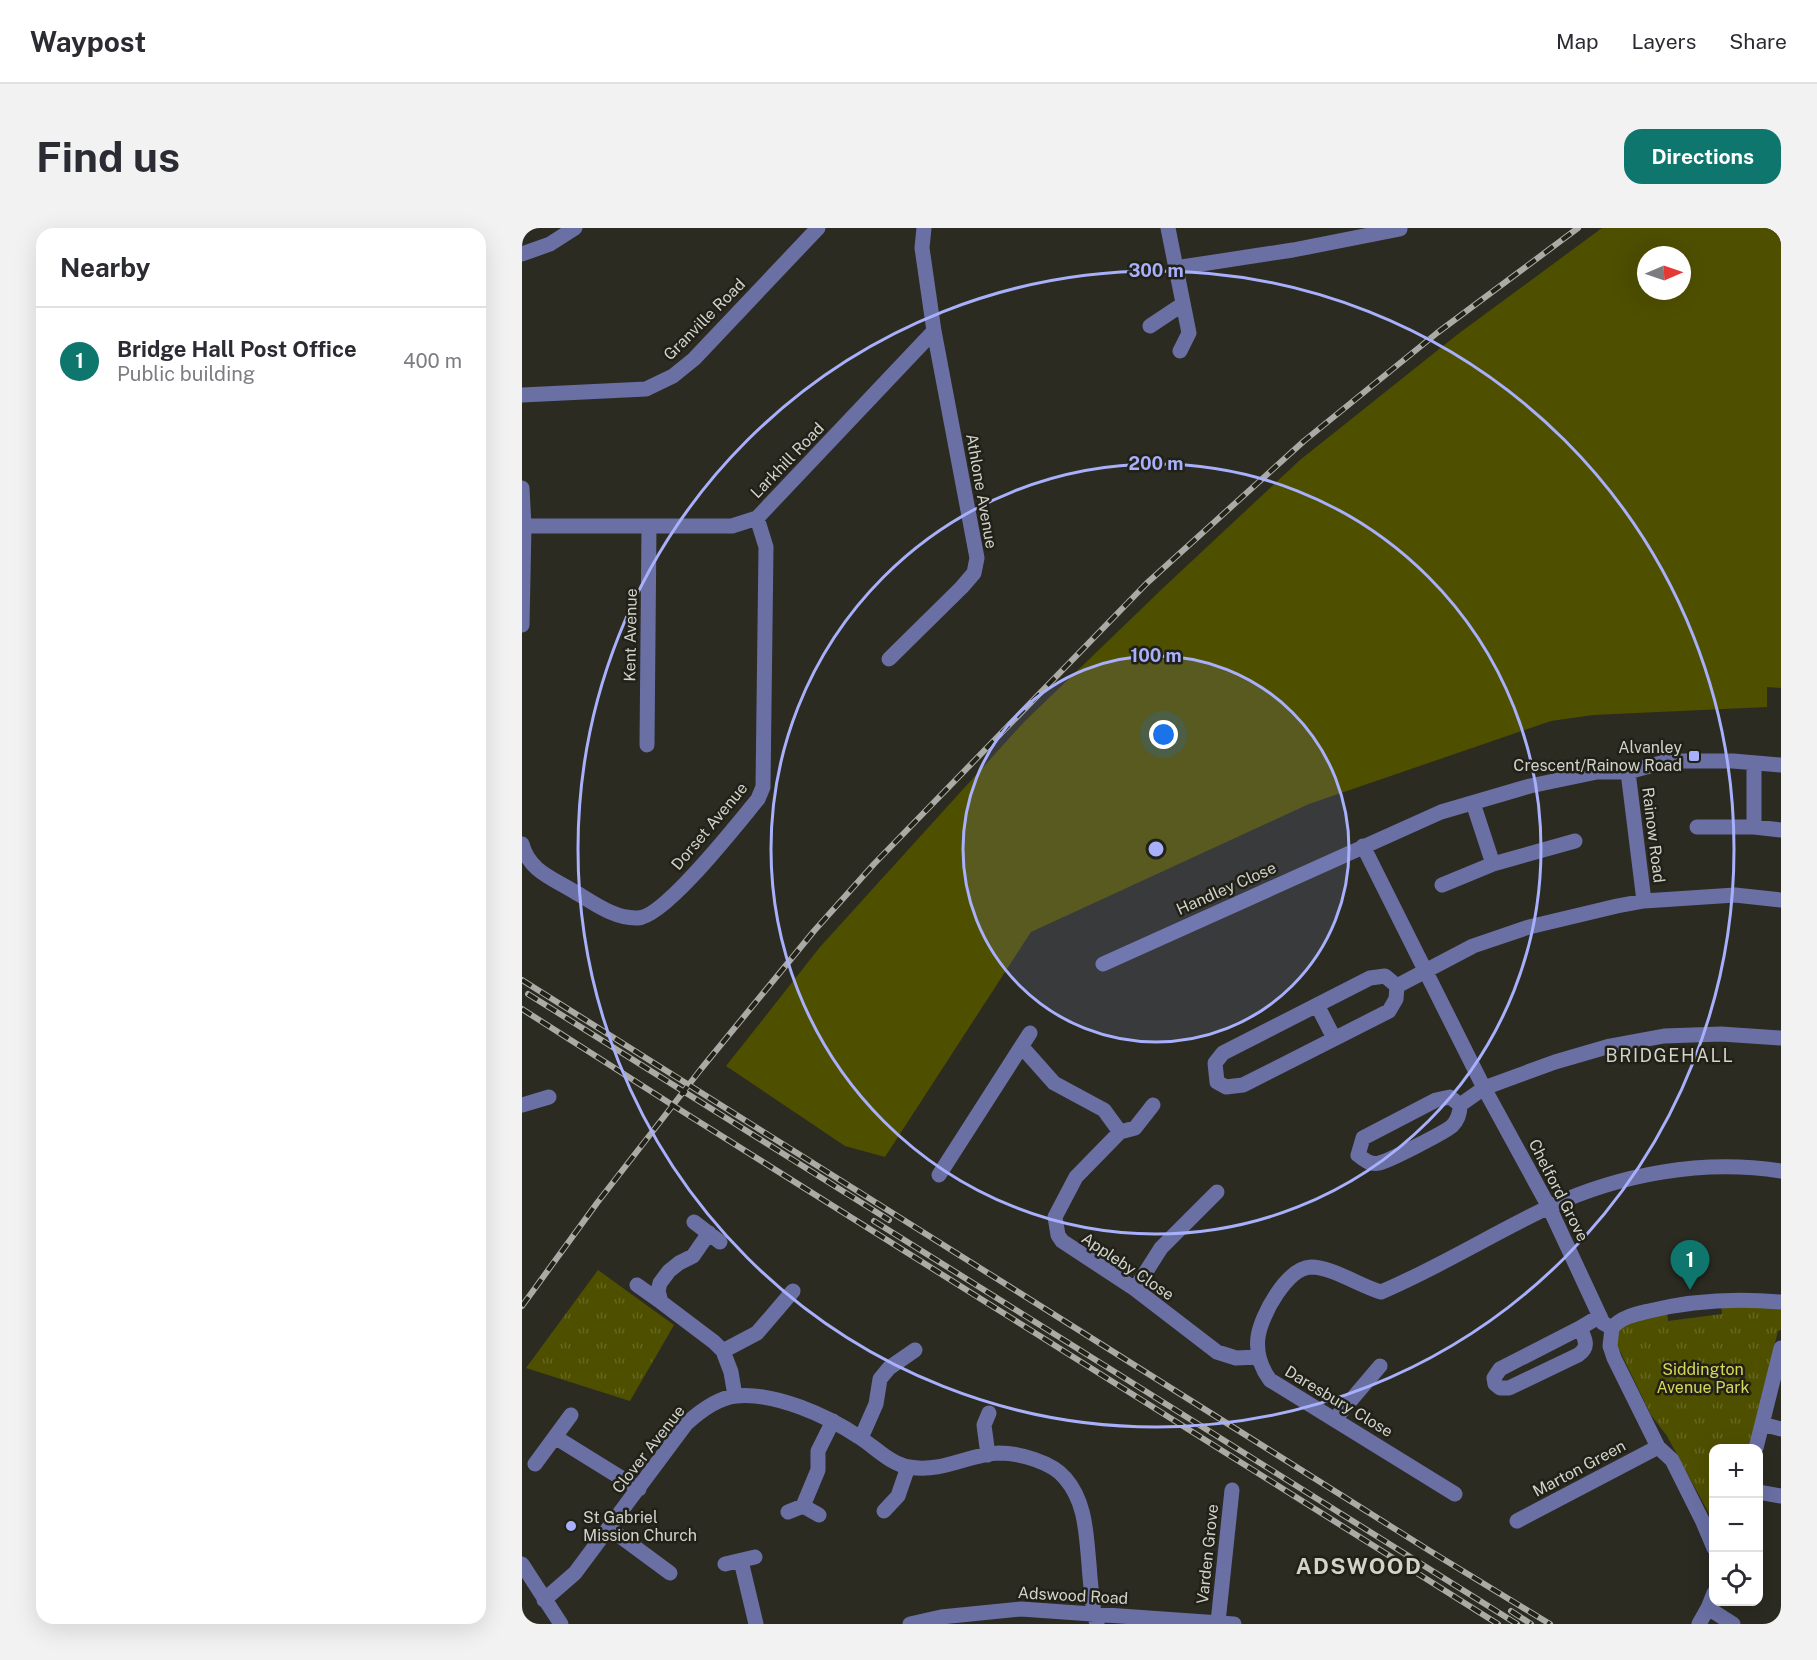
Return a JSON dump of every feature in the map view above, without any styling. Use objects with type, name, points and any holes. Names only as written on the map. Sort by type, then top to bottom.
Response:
[{"type":"street","points":[[522,254],[550,244],[575,228]]},
{"type":"street","name":"Granville Road","points":[[522,395],[646,389],[673,376],[694,359],[818,228]]},
{"type":"street","points":[[924,228],[922,248],[934,331]]},
{"type":"street","points":[[1168,228],[1189,333],[1180,351]]},
{"type":"street","points":[[1175,268],[1293,250],[1400,229]]},
{"type":"street","points":[[1150,326],[1183,304]]},
{"type":"street","name":"Larkhill Road","points":[[523,526],[732,526],[757,518],[934,331]]},
{"type":"street","name":"Athlone Avenue","points":[[888,659],[962,587],[974,573],[977,558],[934,331]]},
{"type":"street","points":[[522,488],[522,625]]},
{"type":"street","name":"Dorset Avenue","points":[[522,844],[525,857],[536,868],[602,908],[623,917],[640,918],[661,907],[686,882],[758,799],[764,787],[766,547],[757,518]]},
{"type":"street","name":"Kent Avenue","points":[[647,745],[649,526]]},
{"type":"street","name":"Handley Close","points":[[1103,963],[1441,812],[1530,786],[1597,772],[1628,772],[1668,761],[1781,765]]},
{"type":"street","points":[[1754,763],[1754,827]]},
{"type":"street","name":"Rainow Road","points":[[1628,772],[1644,901]]},
{"type":"street","points":[[1473,803],[1493,864]]},
{"type":"street","points":[[1697,827],[1754,827],[1781,830]]},
{"type":"street","points":[[1442,885],[1493,864],[1575,841]]},
{"type":"street","name":"Chelford Grove","points":[[1363,846],[1484,1088],[1549,1207],[1603,1323],[1612,1328]]},
{"type":"street","points":[[1397,986],[1473,946],[1529,927],[1617,906],[1644,901],[1736,895],[1781,900]]},
{"type":"street","points":[[1385,976],[1397,986],[1396,999],[1389,1011],[1243,1085],[1226,1087],[1216,1082],[1215,1063],[1223,1053],[1370,978],[1385,976]]},
{"type":"street","points":[[1317,1005],[1334,1038]]},
{"type":"street","points":[[1460,1105],[1484,1088],[1555,1062],[1610,1046],[1664,1036],[1721,1034],[1781,1038]]},
{"type":"street","points":[[939,1175],[1026,1040],[1054,1083],[1104,1110],[1120,1132]]},
{"type":"street","points":[[522,1105],[549,1097]]},
{"type":"street","points":[[1450,1097],[1460,1105],[1460,1114],[1452,1126],[1398,1155],[1379,1163],[1367,1162],[1358,1155],[1363,1138],[1436,1100],[1450,1097]]},
{"type":"street","name":"Appleby Close","points":[[1153,1105],[1135,1128],[1120,1132],[1076,1177],[1055,1217],[1058,1235],[1066,1246],[1135,1289],[1217,1352],[1236,1358],[1259,1357]]},
{"type":"street","points":[[1259,1357],[1258,1337],[1264,1318],[1276,1295],[1299,1269],[1312,1267],[1325,1270],[1381,1292],[1549,1207],[1598,1188],[1628,1179],[1681,1169],[1724,1168],[1781,1171]]},
{"type":"street","points":[[1135,1289],[1161,1248],[1217,1192]]},
{"type":"street","points":[[661,1302],[658,1291],[669,1270],[693,1256],[714,1237],[694,1222]]},
{"type":"street","points":[[637,1285],[723,1351],[731,1372],[735,1396]]},
{"type":"street","points":[[723,1351],[757,1333],[793,1291]]},
{"type":"street","points":[[1709,1538],[1672,1460],[1658,1448],[1614,1358],[1610,1346],[1612,1328],[1619,1321],[1628,1317],[1678,1304],[1727,1299],[1781,1302]]},
{"type":"street","points":[[1580,1328],[1586,1344],[1578,1355],[1509,1388],[1500,1388],[1496,1384],[1494,1378],[1500,1369],[1600,1316]]},
{"type":"street","points":[[1757,1444],[1781,1348]]},
{"type":"street","points":[[861,1438],[876,1404],[880,1379],[889,1368],[915,1350]]},
{"type":"street","name":"Daresbury Close","points":[[1259,1357],[1262,1369],[1270,1380],[1455,1494]]},
{"type":"street","points":[[1335,1419],[1380,1366]]},
{"type":"street","name":"Clover Avenue","points":[[544,1600],[575,1573],[686,1425],[700,1411],[735,1396],[777,1401],[816,1412],[861,1438],[885,1457],[908,1467],[949,1466],[999,1453],[1036,1460],[1050,1466],[1065,1477],[1077,1496],[1085,1521],[1096,1619]]},
{"type":"street","points":[[988,1413],[984,1425],[988,1455]]},
{"type":"street","points":[[535,1464],[571,1414]]},
{"type":"street","points":[[788,1512],[802,1506],[818,1470],[818,1451],[833,1421]]},
{"type":"street","points":[[1762,1424],[1781,1429]]},
{"type":"street","points":[[555,1437],[639,1489]]},
{"type":"street","name":"Marton Green","points":[[1517,1521],[1658,1448]]},
{"type":"street","points":[[884,1511],[898,1496],[908,1467]]},
{"type":"street","name":"Varden Grove","points":[[1218,1622],[1232,1490]]},
{"type":"street","points":[[1763,1493],[1781,1496]]},
{"type":"street","points":[[802,1506],[819,1515]]},
{"type":"street","points":[[609,1528],[670,1573]]},
{"type":"street","points":[[725,1564],[748,1559],[756,1624]]},
{"type":"street","points":[[522,1564],[561,1624]]},
{"type":"street","points":[[1699,1624],[1709,1605]]},
{"type":"street","points":[[1708,1608],[1733,1624]]},
{"type":"street","name":"Adswood Road","points":[[910,1624],[941,1617],[1022,1609],[1096,1619],[1234,1624]]},
{"type":"green space","points":[[1602,228],[1781,228],[1781,688],[1767,687],[1767,707],[1593,715],[1551,721],[1309,804],[1031,932],[885,1157],[845,1146],[726,1066],[820,947],[1024,722],[1300,460],[1458,334]]},
{"type":"green space","points":[[598,1270],[674,1325],[630,1401],[526,1368]]},
{"type":"green space","name":"Siddington Avenue Park","points":[[1721,1305],[1781,1308],[1781,1330],[1778,1331],[1750,1444],[1709,1444],[1709,1514],[1667,1436],[1651,1415],[1616,1343],[1618,1332],[1624,1325],[1667,1312],[1668,1321],[1722,1314]]},
{"type":"railway","points":[[522,1306],[597,1203],[701,1069],[814,931],[874,864],[1147,583],[1304,441],[1437,333],[1578,228]]},
{"type":"railway","points":[[522,980],[1430,1551],[1550,1624]]},
{"type":"railway","points":[[528,994],[889,1220]]},
{"type":"railway","points":[[522,1009],[1498,1624]]},
{"type":"railway","points":[[874,1221],[1517,1624]]},
{"type":"railway","points":[[1511,1611],[1531,1624]]},
{"type":"place","name":"Alvanley Crescent/Rainow Road","points":[[1694,756]]},
{"type":"place","name":"Bridge Hall Post Office","points":[[1690,1290]]},
{"type":"place","name":"St Gabriel Mission Church","points":[[571,1526]]},
{"type":"district","name":"BRIDGEHALL","points":[[1670,1056]]},
{"type":"district","name":"ADSWOOD","points":[[1359,1566]]}]
